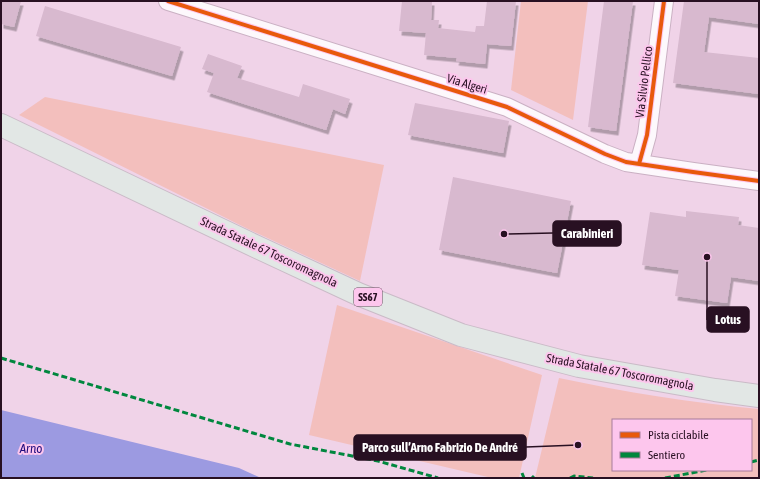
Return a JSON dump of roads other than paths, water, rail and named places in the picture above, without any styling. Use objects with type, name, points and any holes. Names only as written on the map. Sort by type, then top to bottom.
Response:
[{"type":"main road","name":"Strada Statale 67 Toscoromagnola","points":[[1,125],[336,284],[461,335],[579,366],[715,390],[759,396]]},
{"type":"street","name":"Via Algeri","points":[[168,1],[507,107],[605,154],[633,163],[759,181]]},
{"type":"street","name":"Via Silvio Pellico","points":[[633,163],[647,135],[664,1]]},
{"type":"water","name":"Arno","points":[[1,410],[239,468],[261,478],[1,478]]},
{"type":"place","name":"Carabinieri","points":[[504,234]]},
{"type":"place","name":"Lotus","points":[[707,257]]},
{"type":"place","name":"Parco sull’Arno Fabrizio De André","points":[[578,445]]}]
